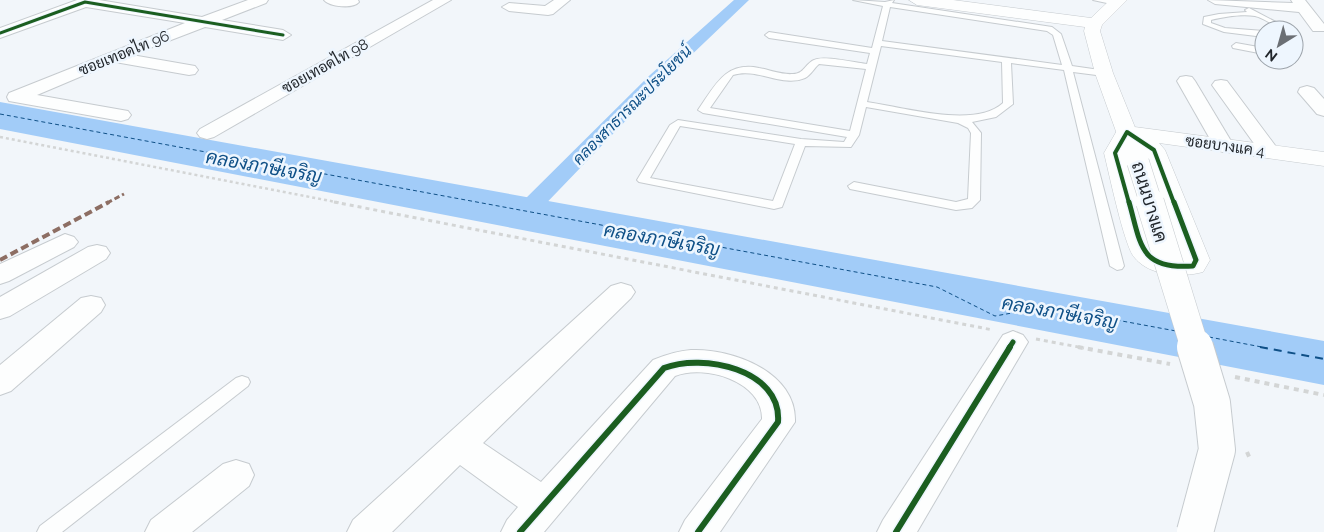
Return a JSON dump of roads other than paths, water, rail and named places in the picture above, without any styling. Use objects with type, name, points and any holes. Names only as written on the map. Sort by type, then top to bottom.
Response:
[{"type":"main road","points":[[917,0],[1095,23],[1117,1]]},
{"type":"main road","name":"ถนนบางแค","points":[[1095,23],[1092,31],[1104,73],[1138,162],[1212,404],[1216,450],[1195,532]]},
{"type":"main road","points":[[1126,132],[1146,143],[1154,150],[1196,260],[1194,266],[1184,267],[1162,263],[1150,259],[1143,251],[1115,153],[1126,132]]},
{"type":"main road","name":"ซอยบางแค 4","points":[[1126,132],[1324,159]]},
{"type":"street","name":"ซอยเทอดไท 96","points":[[121,115],[16,97],[261,0]]},
{"type":"street","points":[[331,0],[352,2]]},
{"type":"street","name":"ซอยเทอดไท 98","points":[[207,133],[444,0]]},
{"type":"street","points":[[509,7],[548,10],[562,0]]},
{"type":"street","points":[[1215,0],[1301,4],[1319,28]]},
{"type":"street","points":[[0,33],[85,2],[200,23],[283,35]]},
{"type":"street","points":[[113,57],[189,70]]},
{"type":"street","points":[[1186,81],[1224,146]]},
{"type":"street","points":[[1221,85],[1270,152]]},
{"type":"street","points":[[1307,92],[1324,110]]},
{"type":"street","points":[[0,275],[65,242]]},
{"type":"street","points":[[0,309],[97,253]]},
{"type":"street","points":[[366,532],[621,292]]},
{"type":"street","points":[[0,383],[91,305]]},
{"type":"street","points":[[896,532],[1014,337]]},
{"type":"street","points":[[520,532],[664,368],[683,360],[710,361],[739,372],[763,386],[773,396],[779,415],[778,422],[698,532]]},
{"type":"street","points":[[458,445],[544,505]]},
{"type":"street","points":[[164,532],[236,475]]},
{"type":"lane","points":[[857,0],[889,2],[1049,29],[1057,34],[1068,68],[1117,266]]},
{"type":"lane","points":[[1096,0],[1117,1]]},
{"type":"lane","points":[[802,142],[778,204],[774,205],[643,180],[675,125],[678,123],[802,142],[845,146],[854,135],[863,104],[870,67],[889,2]]},
{"type":"lane","points":[[1236,2],[1268,20]]},
{"type":"lane","points":[[1254,33],[1224,30],[1207,24],[1207,19],[1219,16],[1257,14]]},
{"type":"lane","points":[[768,35],[1006,60],[1104,73]]},
{"type":"lane","points":[[1236,46],[1254,49]]},
{"type":"lane","points":[[863,104],[961,120],[991,116],[1001,112],[1008,104],[1006,60]]},
{"type":"lane","points":[[854,135],[703,110],[730,73],[735,71],[750,68],[800,76],[806,73],[812,63],[818,61],[870,67]]},
{"type":"lane","points":[[854,186],[956,206],[968,205],[974,200],[976,133],[972,126],[961,120]]},
{"type":"lane","points":[[47,532],[242,382]]},
{"type":"water","name":"คลองภาษีเจริญ","points":[[0,102],[1324,341],[1324,385],[0,129]]},
{"type":"waterway","name":"คลองสาธารณะประโยชน์","points":[[524,213],[656,79],[742,0]]}]
